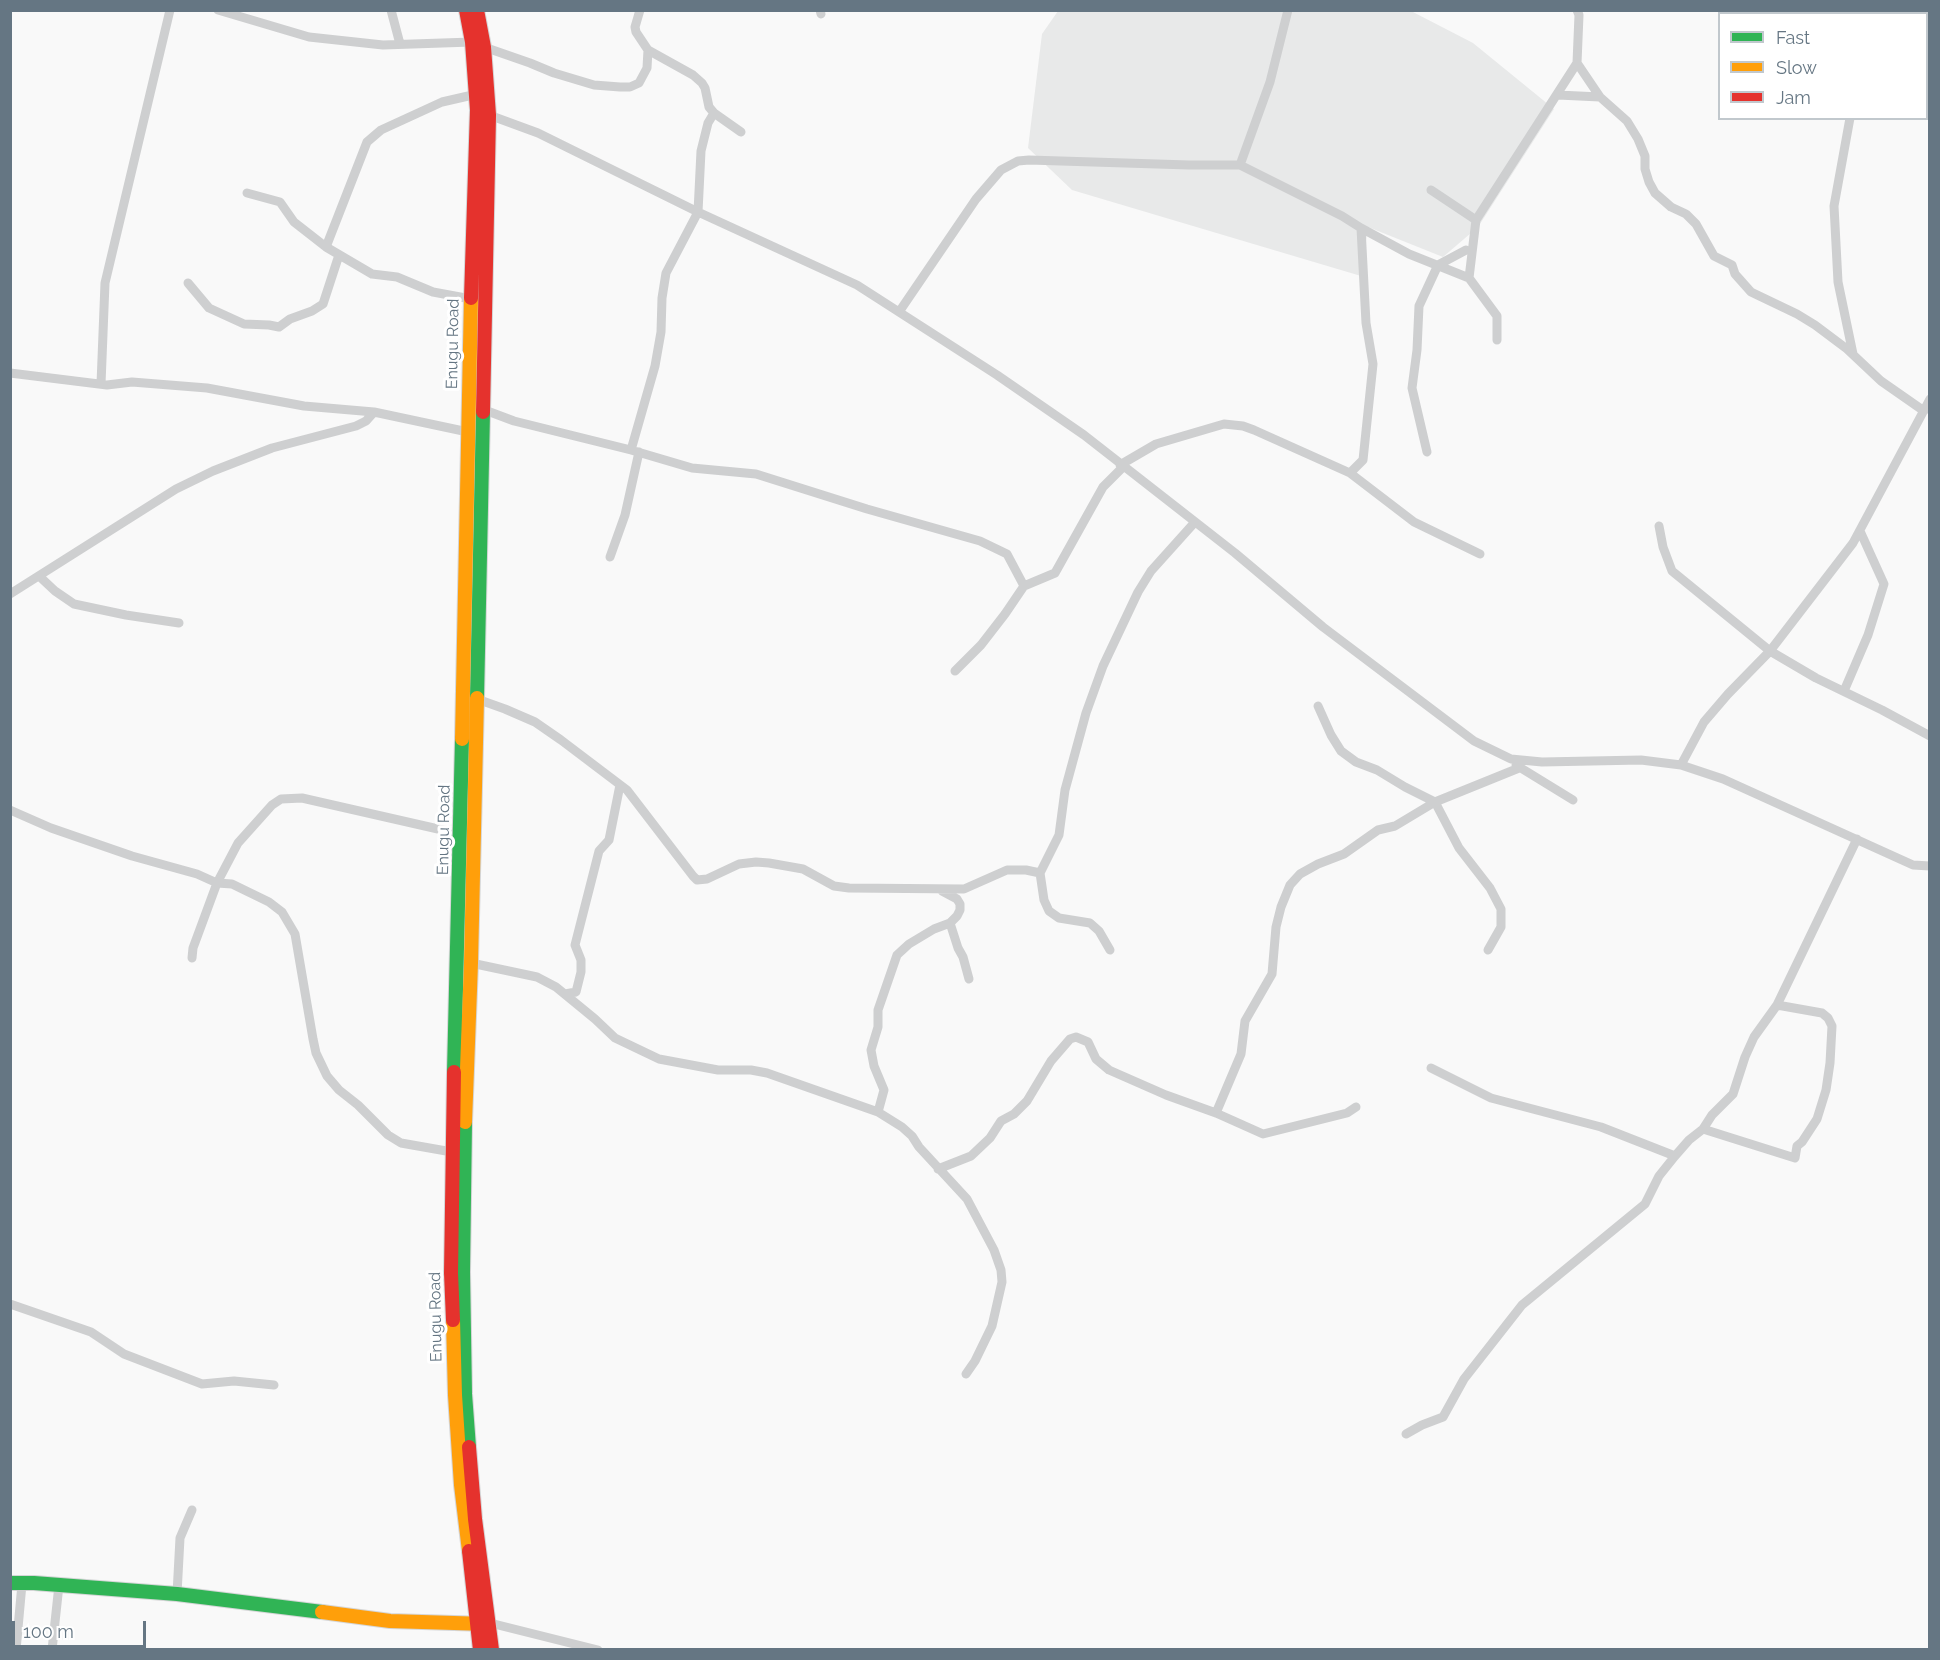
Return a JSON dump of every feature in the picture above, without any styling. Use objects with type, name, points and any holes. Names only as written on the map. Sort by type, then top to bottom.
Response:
[{"type":"main road","name":"Enugu Road","points":[[466,10],[478,45],[451,1273],[455,1395],[462,1496],[483,1624],[480,1650]]},
{"type":"main road","points":[[477,10],[478,45],[489,115],[463,1272],[465,1394],[483,1624],[492,1650]]},
{"type":"main road","points":[[16,1583],[177,1594],[390,1621],[483,1624]]},
{"type":"street","points":[[101,384],[105,284],[170,10]]},
{"type":"street","points":[[218,10],[309,37],[383,45],[478,45],[554,74],[594,85],[630,87],[639,83],[647,68],[648,50]]},
{"type":"street","points":[[391,10],[400,44]]},
{"type":"street","points":[[640,10],[635,27],[648,50],[693,75],[702,83],[709,107],[714,113],[741,132]]},
{"type":"street","points":[[1240,165],[1270,82],[1288,10]]},
{"type":"street","points":[[1469,278],[1476,220],[1577,63],[1579,15],[1577,10]]},
{"type":"street","points":[[1577,63],[1600,97],[1627,121],[1638,139],[1645,156],[1645,169],[1649,183],[1655,193],[1671,207],[1691,219],[1714,256],[1732,265],[1735,274],[1751,292],[1815,325],[1853,354],[1881,381],[1924,411]]},
{"type":"street","points":[[326,247],[367,142],[381,130],[442,102],[477,94]]},
{"type":"street","points":[[1558,95],[1600,97]]},
{"type":"street","points":[[610,557],[625,515],[635,451],[655,366],[661,332],[662,298],[666,273],[698,212],[701,151],[708,123],[714,113]]},
{"type":"street","points":[[489,115],[538,133],[698,212],[857,285],[1007,381],[1084,435],[1323,627],[1474,741],[1511,759],[1542,762],[1641,760],[1681,765],[1723,779],[1913,865],[1929,866]]},
{"type":"street","points":[[1850,120],[1834,206],[1838,282],[1853,354]]},
{"type":"street","points":[[899,312],[976,199],[1001,170],[1018,161],[1240,165],[1342,216],[1408,254],[1469,278],[1497,316],[1497,340]]},
{"type":"street","points":[[1431,190],[1476,220]]},
{"type":"street","points":[[247,193],[280,202],[294,222],[326,247],[372,274],[397,277],[433,292],[471,299]]},
{"type":"street","points":[[1350,473],[1364,460],[1373,364],[1366,323],[1361,228]]},
{"type":"street","points":[[1427,452],[1413,388],[1419,306],[1438,265],[1466,250]]},
{"type":"street","points":[[188,283],[209,308],[244,324],[279,327],[290,319],[312,311],[323,304],[339,255]]},
{"type":"street","points":[[10,373],[101,384],[132,382],[207,388],[304,406],[374,412],[468,432]]},
{"type":"street","points":[[1681,765],[1704,722],[1770,651],[1832,572],[1860,531],[1929,399]]},
{"type":"street","points":[[482,409],[514,421],[635,451],[692,468],[756,474],[980,541],[1007,554],[1024,586]]},
{"type":"street","points":[[10,594],[176,489],[213,471],[272,448],[356,426],[366,421],[374,412]]},
{"type":"street","points":[[955,670],[981,645],[1024,586],[1055,573],[1103,487],[1121,466],[1156,444],[1224,424],[1234,424],[1254,430],[1350,473],[1414,522],[1480,554]]},
{"type":"street","points":[[1110,950],[1099,931],[1090,923],[1059,918],[1049,911],[1044,900],[1040,873],[1059,835],[1065,790],[1086,713],[1103,666],[1138,592],[1151,571],[1195,522]]},
{"type":"street","points":[[1659,526],[1672,571],[1770,651],[1816,678],[1929,736]]},
{"type":"street","points":[[1844,691],[1869,635],[1884,584],[1860,531]]},
{"type":"street","points":[[39,576],[74,604],[126,615],[179,622]]},
{"type":"street","points":[[477,699],[535,722],[627,790],[697,880],[707,879],[739,864],[762,862],[803,869],[834,886],[849,888],[964,889],[1007,870],[1040,873]]},
{"type":"street","points":[[1318,706],[1341,751],[1356,762],[1377,770],[1435,802],[1459,848],[1490,888],[1501,909],[1501,927],[1488,950]]},
{"type":"street","points":[[1511,759],[1519,768],[1573,800]]},
{"type":"street","points":[[1216,1113],[1241,1054],[1245,1021],[1272,974],[1276,927],[1290,885],[1300,874],[1344,854],[1378,830],[1395,826],[1435,802],[1519,768]]},
{"type":"street","points":[[565,994],[576,992],[581,960],[575,945],[599,851],[609,840],[620,785]]},
{"type":"street","points":[[192,958],[217,883],[238,843],[272,805],[281,799],[302,798],[460,834]]},
{"type":"street","points":[[10,810],[51,828],[196,874],[217,883],[232,884],[269,902],[282,912],[295,934],[316,1053],[327,1076],[388,1135],[401,1143],[452,1152]]},
{"type":"street","points":[[1406,1434],[1443,1417],[1464,1378],[1522,1305],[1646,1204],[1659,1176],[1689,1140],[1733,1094],[1754,1037],[1777,1005],[1857,839]]},
{"type":"street","points":[[878,1112],[884,1090],[874,1066],[871,1050],[878,1027],[878,1010],[897,955],[909,944],[934,929],[950,923],[960,910],[960,904],[952,895],[937,889]]},
{"type":"street","points":[[950,923],[969,979]]},
{"type":"street","points":[[471,963],[537,977],[565,994],[615,1038],[659,1059],[718,1070],[751,1070],[768,1073],[878,1112],[902,1126],[967,1199],[994,1250],[1001,1270],[1002,1282],[992,1326],[966,1374]]},
{"type":"street","points":[[1702,1129],[1795,1158],[1797,1146],[1817,1119],[1826,1090],[1832,1026],[1822,1013],[1777,1005]]},
{"type":"street","points":[[939,1169],[972,1156],[990,1138],[1001,1121],[1014,1114],[1027,1101],[1051,1061],[1070,1039],[1076,1037],[1088,1042],[1096,1059],[1109,1070],[1266,1134],[1347,1113],[1356,1107]]},
{"type":"street","points":[[1431,1068],[1491,1098],[1601,1127],[1675,1156]]},
{"type":"street","points":[[10,1304],[91,1332],[124,1354],[202,1384],[234,1382],[274,1385]]},
{"type":"street","points":[[177,1594],[180,1538],[192,1510]]},
{"type":"street","points":[[16,1583],[16,1650]]},
{"type":"street","points":[[52,1650],[59,1585]]},
{"type":"street","points":[[483,1624],[598,1650]]},
{"type":"shaded area","points":[[1058,11],[1411,11],[1473,43],[1554,109],[1478,227],[1443,257],[1368,227],[1361,276],[1072,190],[1028,148],[1042,34]]},
{"type":"traffic: fast","points":[[477,698],[483,412]]},
{"type":"traffic: fast","points":[[454,1072],[462,739]]},
{"type":"traffic: fast","points":[[465,1122],[463,1272],[465,1394],[469,1447]]},
{"type":"traffic: fast","points":[[10,1583],[177,1594],[322,1612]]},
{"type":"traffic: slow","points":[[462,739],[471,298]]},
{"type":"traffic: slow","points":[[465,1122],[477,698]]},
{"type":"traffic: slow","points":[[453,1320],[461,1485],[469,1551]]},
{"type":"traffic: slow","points":[[322,1612],[390,1621],[486,1624]]},
{"type":"traffic: jam","points":[[466,10],[472,42],[477,110],[471,298]]},
{"type":"traffic: jam","points":[[477,10],[484,47],[489,115],[483,412]]},
{"type":"traffic: jam","points":[[453,1320],[451,1273],[454,1072]]},
{"type":"traffic: jam","points":[[469,1447],[475,1519],[492,1650]]},
{"type":"traffic: jam","points":[[469,1551],[480,1650]]}]
